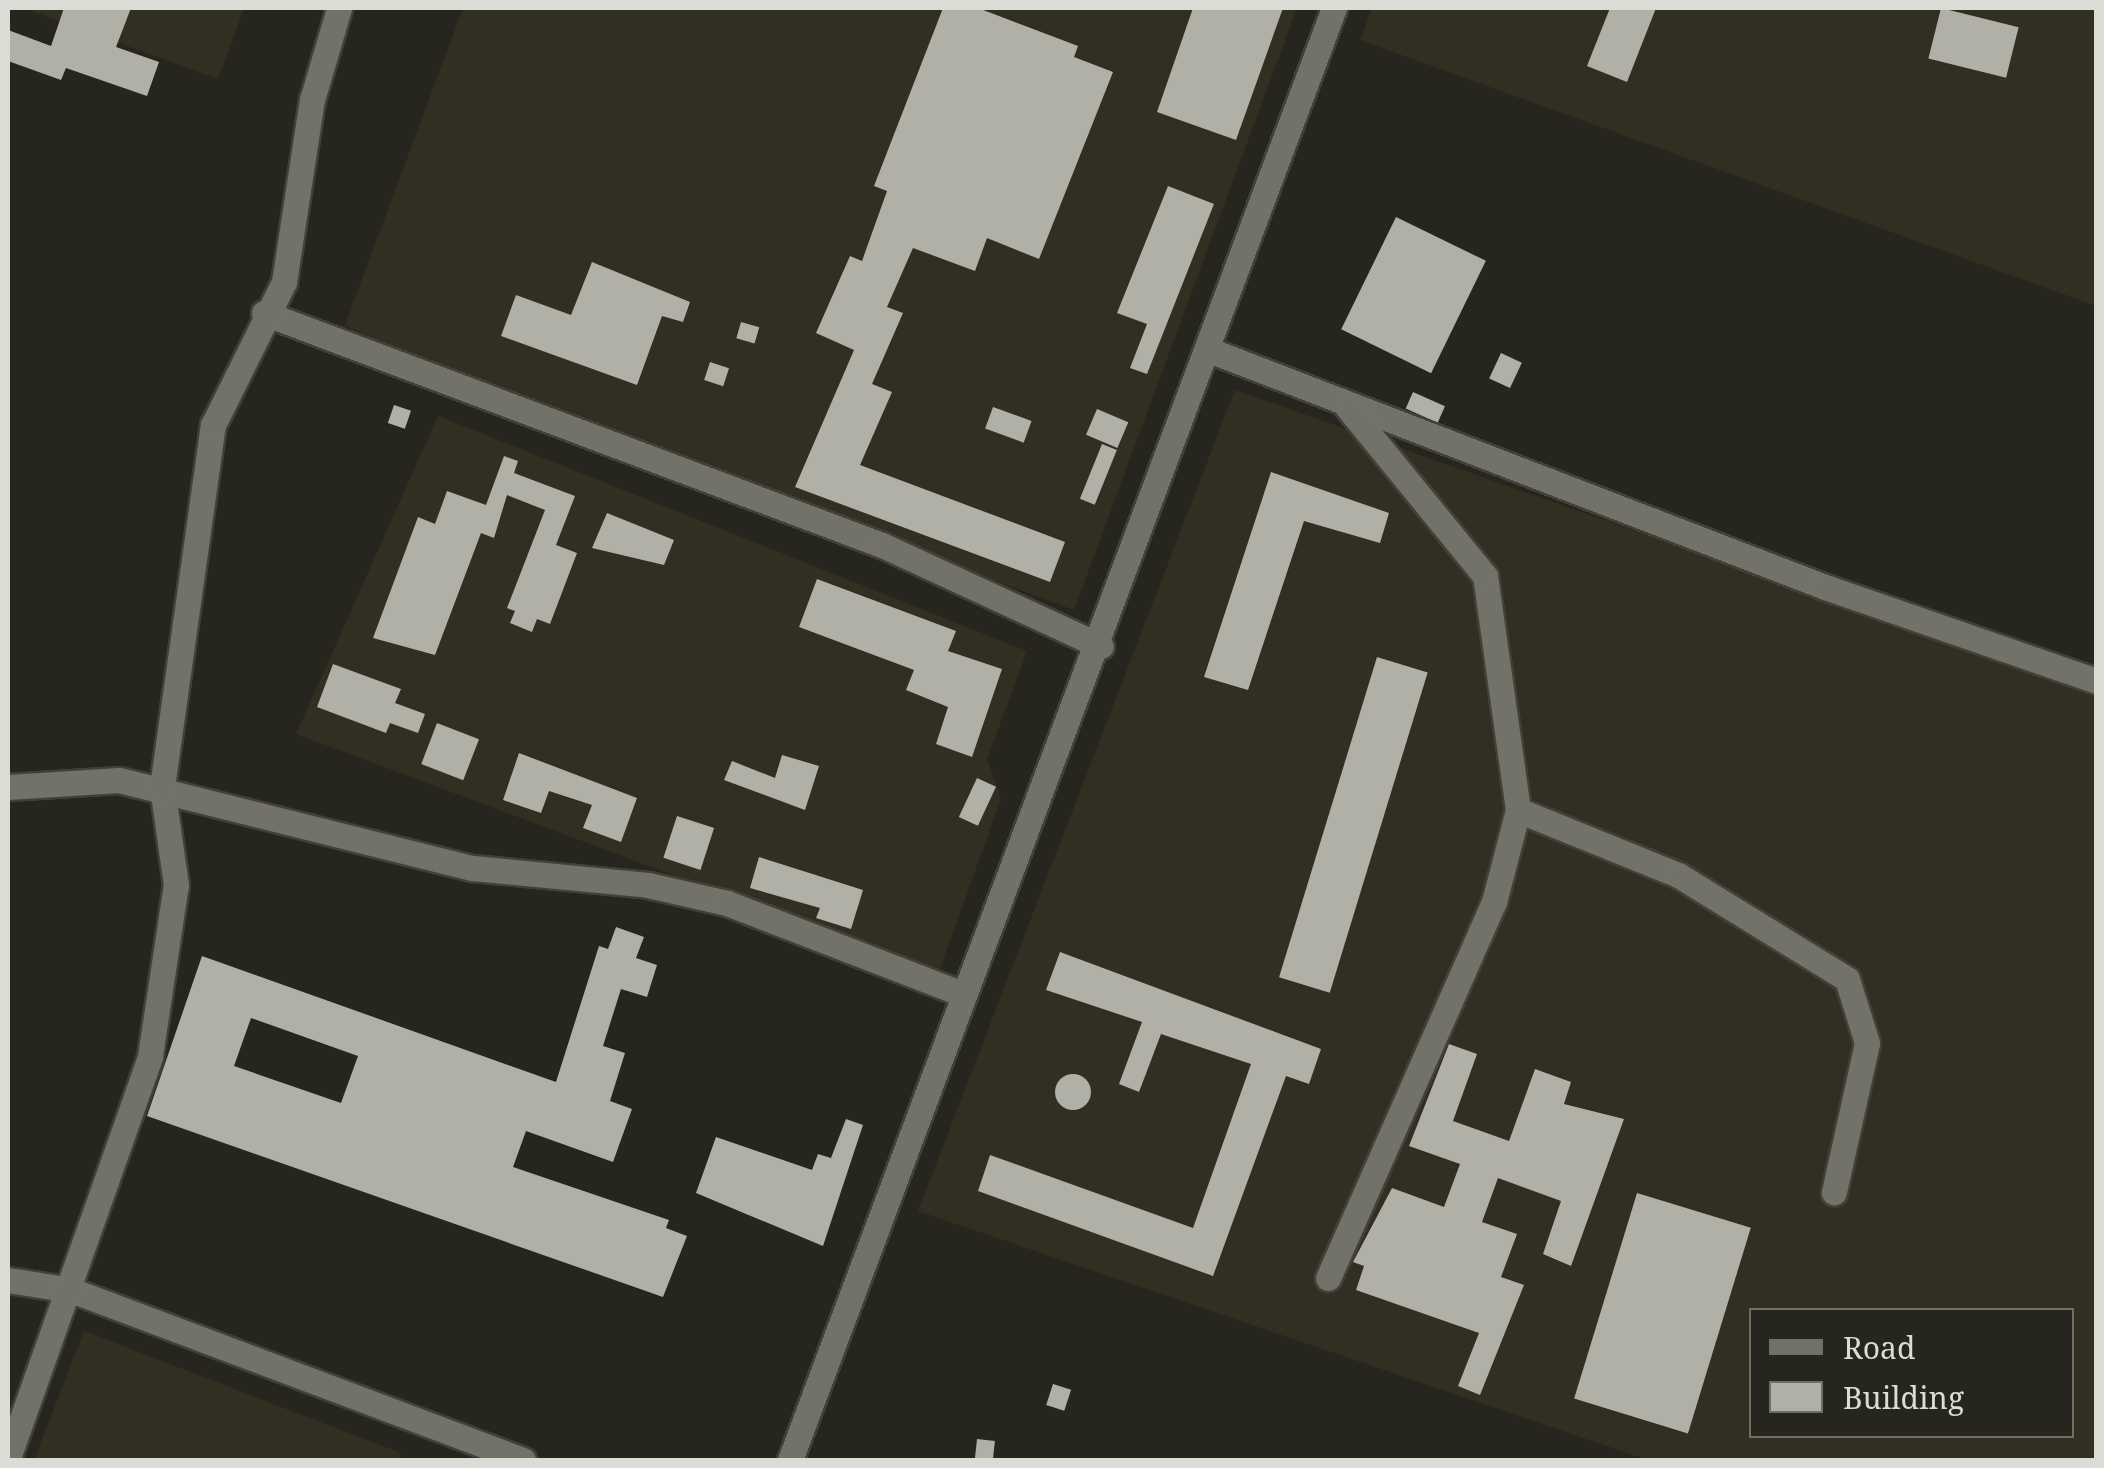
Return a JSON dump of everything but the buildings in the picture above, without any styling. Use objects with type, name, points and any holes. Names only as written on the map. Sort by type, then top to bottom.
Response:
[{"type":"street","points":[[8,1458],[72,1290],[150,1056],[172,952],[176,885],[162,788],[213,426],[295,248],[312,100],[339,8]]},
{"type":"street","points":[[790,1460],[963,994],[1100,646],[1334,8]]},
{"type":"street","points":[[264,312],[882,545],[1100,646]]},
{"type":"street","points":[[1209,350],[1348,407],[2096,680]]},
{"type":"street","points":[[1328,1278],[1494,902],[1518,810],[1486,576],[1348,407]]},
{"type":"street","points":[[8,787],[79,777],[162,788],[473,868],[648,885],[727,903],[963,994]]},
{"type":"street","points":[[1518,810],[1678,875],[1847,979],[1867,1042],[1834,1192]]},
{"type":"street","points":[[8,1280],[72,1290],[522,1460]]},
{"type":"shaded area","points":[[23,8],[244,8],[218,79]]},
{"type":"shaded area","points":[[463,8],[1297,8],[1074,610],[432,368],[345,325]]},
{"type":"shaded area","points":[[1372,8],[2096,8],[2096,306],[1360,40]]},
{"type":"shaded area","points":[[1235,390],[2096,693],[2096,1460],[1648,1460],[918,1211]]},
{"type":"shaded area","points":[[438,416],[1027,651],[987,759],[1001,799],[938,974],[296,734]]},
{"type":"shaded area","points":[[84,1331],[401,1453],[398,1460],[34,1460]]}]
